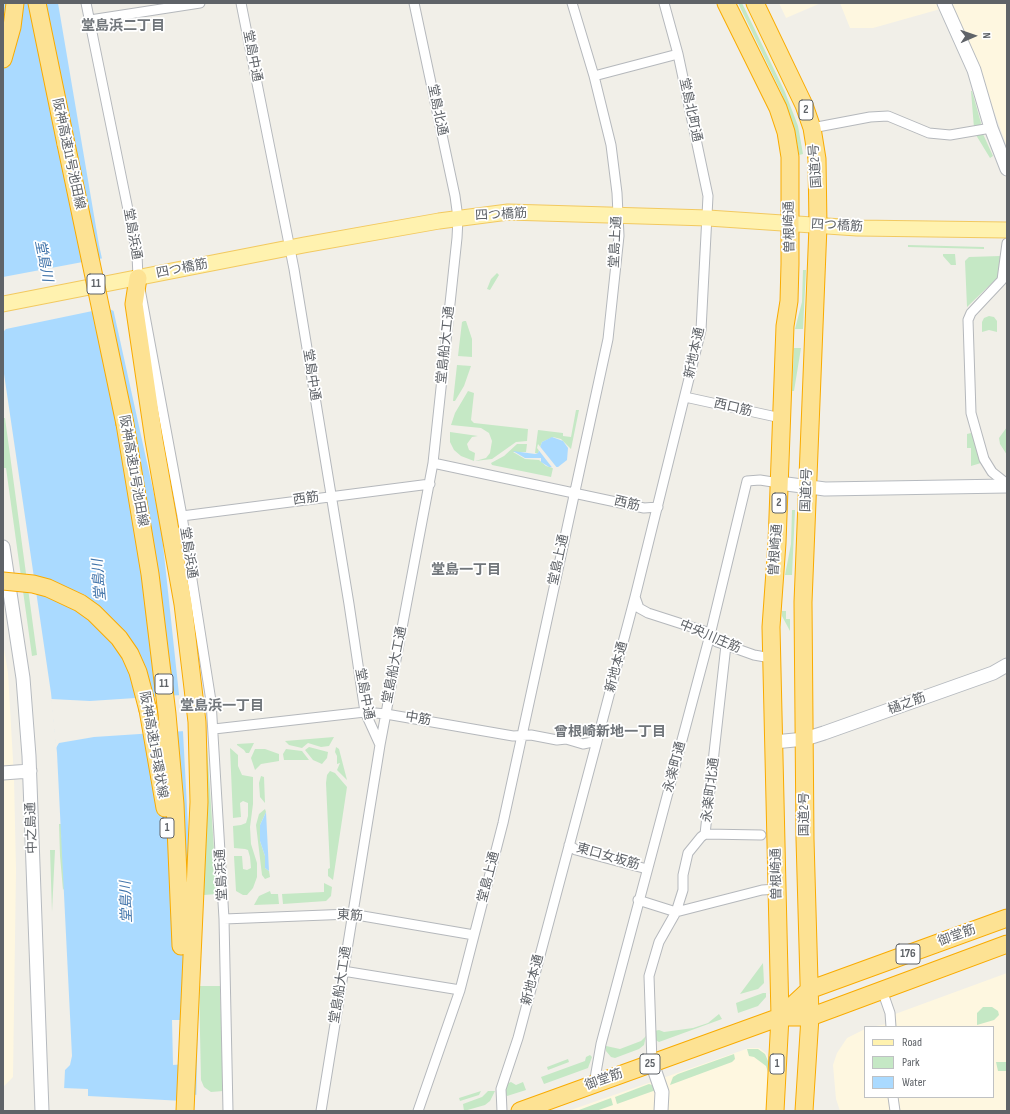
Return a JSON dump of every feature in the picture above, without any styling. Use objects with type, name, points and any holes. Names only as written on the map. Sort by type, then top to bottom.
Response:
[{"type":"highway","name":"阪神高速11号池田線","points":[[37,3],[125,424],[150,574],[171,757],[181,946]]},
{"type":"highway","name":"曽根崎通","points":[[726,3],[778,108],[786,132],[790,157],[789,301],[785,326],[777,543],[771,627],[780,1017],[775,1111]]},
{"type":"highway","name":"国道2号","points":[[756,3],[796,88],[812,128],[817,159],[818,226],[803,602],[809,990]]},
{"type":"highway","points":[[3,58],[12,27],[15,4]]},
{"type":"highway","points":[[138,278],[134,304],[144,374],[183,604],[197,722],[199,802],[185,1111]]},
{"type":"highway","name":"阪神高速1号環状線","points":[[5,578],[43,587],[80,603],[107,624],[130,654],[144,691],[157,758],[181,946],[185,1111]]},
{"type":"highway","name":"御堂筋","points":[[780,1017],[809,990],[1007,918]]},
{"type":"highway","name":"御堂筋","points":[[520,1111],[780,1017],[810,1017],[1007,944]]},
{"type":"highway","name":"2","points":[[809,990],[810,1017]]},
{"type":"highway","points":[[804,1111],[810,1017]]},
{"type":"main road","name":"四つ橋筋","points":[[3,304],[290,248],[458,218],[508,212],[708,218],[818,226],[1007,230]]},
{"type":"street","name":"堂島浜通","points":[[86,3],[137,254],[138,278],[182,516],[214,729],[224,919],[228,1111]]},
{"type":"street","points":[[90,20],[200,3]]},
{"type":"street","name":"堂島中通","points":[[241,3],[290,248],[365,712],[380,745]]},
{"type":"street","name":"堂島北通","points":[[414,3],[455,196],[458,218]]},
{"type":"street","name":"堂島上通","points":[[418,1111],[460,990],[502,824],[608,339],[619,236],[611,145],[594,76],[572,3]]},
{"type":"street","name":"堂島北町通","points":[[664,3],[678,54],[708,196],[708,218]]},
{"type":"street","points":[[944,3],[974,70],[991,128],[1007,169]]},
{"type":"street","points":[[594,76],[678,54]]},
{"type":"street","points":[[812,128],[870,117],[888,116],[929,133],[950,135],[991,128]]},
{"type":"street","name":"堂島船大工通","points":[[321,1111],[380,745],[430,484],[458,218]]},
{"type":"street","name":"新地本通","points":[[502,1111],[500,1089],[518,1038],[598,741],[658,507],[701,330],[708,218]]},
{"type":"street","points":[[1007,243],[1002,280],[971,313],[968,320],[971,413],[984,459],[992,472],[1007,485]]},
{"type":"street","name":"西口筋","points":[[685,397],[781,418]]},
{"type":"street","name":"西筋","points":[[433,463],[644,508],[658,507]]},
{"type":"street","name":"永楽町通","points":[[594,1084],[601,1044],[638,900],[710,635],[747,481],[760,480],[779,483]]},
{"type":"street","points":[[779,483],[825,490],[1007,485]]},
{"type":"street","name":"西筋","points":[[182,516],[430,484]]},
{"type":"street","name":"中之島通","points":[[3,547],[5,578],[23,678],[30,771],[42,1111]]},
{"type":"street","name":"中央川庄筋","points":[[635,597],[637,605],[643,611],[707,632],[717,642],[754,655],[771,658]]},
{"type":"street","name":"永楽町北通","points":[[661,1111],[662,1092],[652,1063],[649,976],[659,942],[676,912],[683,890],[683,875],[688,853],[705,834],[726,645]]},
{"type":"street","name":"樋之筋","points":[[774,742],[804,739],[994,673],[1007,665]]},
{"type":"street","name":"中筋","points":[[214,729],[365,712],[386,714],[513,736],[531,735],[557,740],[566,739],[583,744],[598,741]]},
{"type":"street","points":[[3,773],[30,771]]},
{"type":"street","points":[[705,834],[761,835]]},
{"type":"street","name":"東口女坂筋","points":[[569,845],[576,850],[647,869]]},
{"type":"street","points":[[638,900],[676,912],[762,890],[777,888]]},
{"type":"street","name":"東筋","points":[[224,919],[352,914],[474,935]]},
{"type":"street","points":[[343,971],[460,990]]},
{"type":"street","points":[[882,990],[890,1013],[891,1026]]},
{"type":"street","points":[[893,1098],[895,1111]]},
{"type":"shaded area","points":[[779,3],[821,3],[786,18]]},
{"type":"shaded area","points":[[840,3],[1007,3],[1007,147],[977,64],[951,6],[873,28],[850,28]]},
{"type":"shaded area","points":[[3,643],[8,673],[14,778],[16,870],[13,1077],[3,1087]]},
{"type":"shaded area","points":[[1007,973],[1007,1111],[840,1111],[836,1099],[833,1065],[837,1053],[847,1038],[864,1030],[864,1098],[994,1098],[994,1026],[876,1026],[887,1024],[887,1017]]},
{"type":"shaded area","points":[[749,1048],[759,1048],[766,1053],[769,1061],[767,1111],[568,1111]]},
{"type":"green space","points":[[738,3],[742,3],[785,92],[798,126],[803,154],[799,155],[794,127],[782,94]]},
{"type":"green space","points":[[971,91],[981,123],[980,127],[974,128]]},
{"type":"green space","points":[[983,134],[993,156],[990,158],[976,135]]},
{"type":"green space","points":[[908,245],[984,247],[984,249],[908,247]]},
{"type":"green space","points":[[943,254],[955,254],[956,265],[951,265]]},
{"type":"green space","points":[[1000,256],[997,278],[967,307],[965,261],[969,257]]},
{"type":"green space","points":[[803,270],[806,270],[803,329],[795,329],[802,302]]},
{"type":"green space","points":[[497,273],[499,275],[490,290],[487,289],[491,279]]},
{"type":"green space","points":[[989,316],[994,317],[997,321],[997,332],[989,330],[982,332],[982,322],[984,318]]},
{"type":"green space","points":[[466,321],[472,339],[472,357],[458,356],[462,322]]},
{"type":"green space","points":[[794,348],[801,348],[794,391],[792,391]]},
{"type":"green space","points":[[457,365],[471,366],[464,386],[455,401],[453,401]]},
{"type":"green space","points":[[468,391],[474,393],[471,420],[474,423],[528,429],[527,441],[516,442],[492,459],[475,461],[486,458],[490,453],[492,441],[489,433],[481,428],[451,425],[455,413]]},
{"type":"green space","points":[[576,410],[579,410],[571,449],[561,439],[553,437],[542,442],[538,453],[535,453],[538,430],[563,433],[563,436],[571,437]]},
{"type":"green space","points":[[3,418],[5,418],[37,655],[32,656],[6,468],[3,468]]},
{"type":"green space","points":[[1007,427],[1007,455],[1000,444],[999,438]]},
{"type":"green space","points":[[450,432],[478,436],[472,437],[467,444],[469,450],[475,453],[474,461],[461,456],[454,450],[450,442]]},
{"type":"green space","points":[[971,433],[981,463],[971,466],[971,448],[967,448],[967,434]]},
{"type":"green space","points":[[517,444],[527,444],[526,452],[513,452],[525,459],[539,460],[546,466],[553,468],[551,477],[492,465],[491,463],[504,456]]},
{"type":"green space","points":[[792,510],[795,510],[792,575],[785,575],[791,544]]},
{"type":"green space","points":[[782,611],[786,611],[786,619],[790,619],[790,631],[782,616]]},
{"type":"green space","points":[[334,737],[329,746],[321,747],[308,743],[302,748],[289,745],[285,741]]},
{"type":"green space","points":[[254,743],[249,753],[246,753],[237,745],[237,744]]},
{"type":"green space","points":[[207,746],[217,894],[204,895],[203,747]]},
{"type":"green space","points":[[309,747],[328,752],[327,758],[322,764],[313,760],[305,750]]},
{"type":"green space","points":[[336,747],[339,749],[347,780],[337,770],[340,763],[337,764],[337,756],[335,752]]},
{"type":"green space","points":[[230,748],[238,755],[238,766],[242,775],[253,777],[253,804],[250,827],[251,844],[257,863],[257,877],[253,888],[247,895],[243,895],[236,891],[234,856],[242,856],[243,869],[247,870],[251,868],[250,857],[248,850],[234,848],[233,826],[246,823],[248,816],[248,803],[243,801],[240,803],[241,817],[233,818]]},
{"type":"green space","points":[[255,749],[265,749],[279,754],[279,761],[261,764],[255,770],[251,758]]},
{"type":"green space","points":[[286,749],[302,751],[309,760],[284,760],[283,754]]},
{"type":"green space","points":[[330,771],[335,773],[347,787],[333,880],[328,876],[328,869],[330,868],[326,783],[327,775]]},
{"type":"green space","points":[[261,776],[264,777],[265,803],[260,797],[259,783]]},
{"type":"green space","points":[[265,809],[266,812],[260,825],[260,841],[265,856],[265,868],[269,871],[270,877],[265,879],[262,875],[256,825],[259,814]]},
{"type":"green space","points":[[59,824],[61,824],[65,887],[63,890],[60,856]]},
{"type":"green space","points":[[50,850],[55,850],[52,912]]},
{"type":"green space","points":[[324,883],[332,887],[331,896],[326,901],[283,904],[282,894],[324,892]]},
{"type":"green space","points":[[270,891],[271,894],[278,894],[279,904],[254,905],[259,896]]},
{"type":"green space","points":[[763,963],[764,983],[758,989],[740,994]]},
{"type":"green space","points":[[199,986],[220,986],[223,1091],[211,1092],[204,1087],[201,1080]]},
{"type":"green space","points":[[766,993],[766,997],[758,1006],[738,1013],[736,1003]]},
{"type":"green space","points":[[983,1007],[992,1007],[998,1011],[999,1015],[994,1020],[977,1025],[977,1013]]},
{"type":"green space","points":[[719,1014],[722,1019],[659,1042],[654,1039],[654,1031],[659,1030],[664,1032],[693,1028],[708,1023]]},
{"type":"green space","points":[[646,1036],[644,1045],[639,1049],[615,1058],[611,1057],[606,1051],[606,1046],[620,1049],[641,1041]]},
{"type":"green space","points":[[747,1049],[758,1049],[765,1054],[768,1061],[768,1072],[766,1066],[754,1057],[749,1056]]},
{"type":"green space","points":[[734,1054],[735,1059],[732,1062],[670,1085],[673,1077],[678,1074]]},
{"type":"green space","points":[[590,1055],[592,1057],[588,1068],[544,1084],[541,1077],[585,1061],[586,1057]]},
{"type":"green space","points":[[568,1059],[569,1062],[548,1070],[547,1067]]},
{"type":"green space","points":[[996,1062],[1007,1062],[1007,1071],[998,1071]]},
{"type":"green space","points":[[511,1082],[516,1085],[523,1082],[526,1090],[507,1096],[504,1093],[506,1084]]},
{"type":"green space","points":[[649,1084],[656,1090],[617,1104],[615,1097]]},
{"type":"green space","points":[[481,1091],[479,1095],[460,1101],[459,1098]]},
{"type":"green space","points":[[488,1091],[495,1091],[490,1101],[485,1105],[464,1111],[463,1104],[482,1097]]},
{"type":"green space","points":[[611,1098],[613,1105],[596,1111],[579,1111],[579,1110]]},
{"type":"water","name":"堂島川","points":[[3,3],[58,3],[99,245],[161,526],[183,732],[198,1014],[196,1111],[63,1111],[65,1070],[70,1065],[72,1056],[57,753],[51,693],[3,367]]},
{"type":"water","points":[[552,437],[563,441],[568,448],[567,460],[558,467],[549,467],[541,462],[541,458],[525,458],[513,451],[535,454],[538,453],[542,442]]},
{"type":"water","points":[[266,812],[269,871],[265,868],[265,856],[260,841],[260,825]]},
{"type":"pier","points":[[104,258],[116,312],[107,308],[6,329],[3,332],[3,277]]},
{"type":"pier","points":[[538,444],[558,469],[554,470],[537,448]]},
{"type":"pier","points":[[181,695],[185,731],[94,737],[59,743],[56,748],[51,699],[90,701]]},
{"type":"pier","points":[[172,1020],[185,1020],[186,1064],[173,1065]]},
{"type":"pier","points":[[63,1088],[88,1089],[88,1096],[184,1101],[184,1094],[198,1095],[198,1111],[62,1111]]},
{"type":"district","name":"堂島浜二丁目","points":[[123,26]]},
{"type":"district","name":"堂島一丁目","points":[[466,570]]},
{"type":"district","name":"堂島浜一丁目","points":[[222,706]]},
{"type":"district","name":"曾根崎新地一丁目","points":[[610,732]]}]
